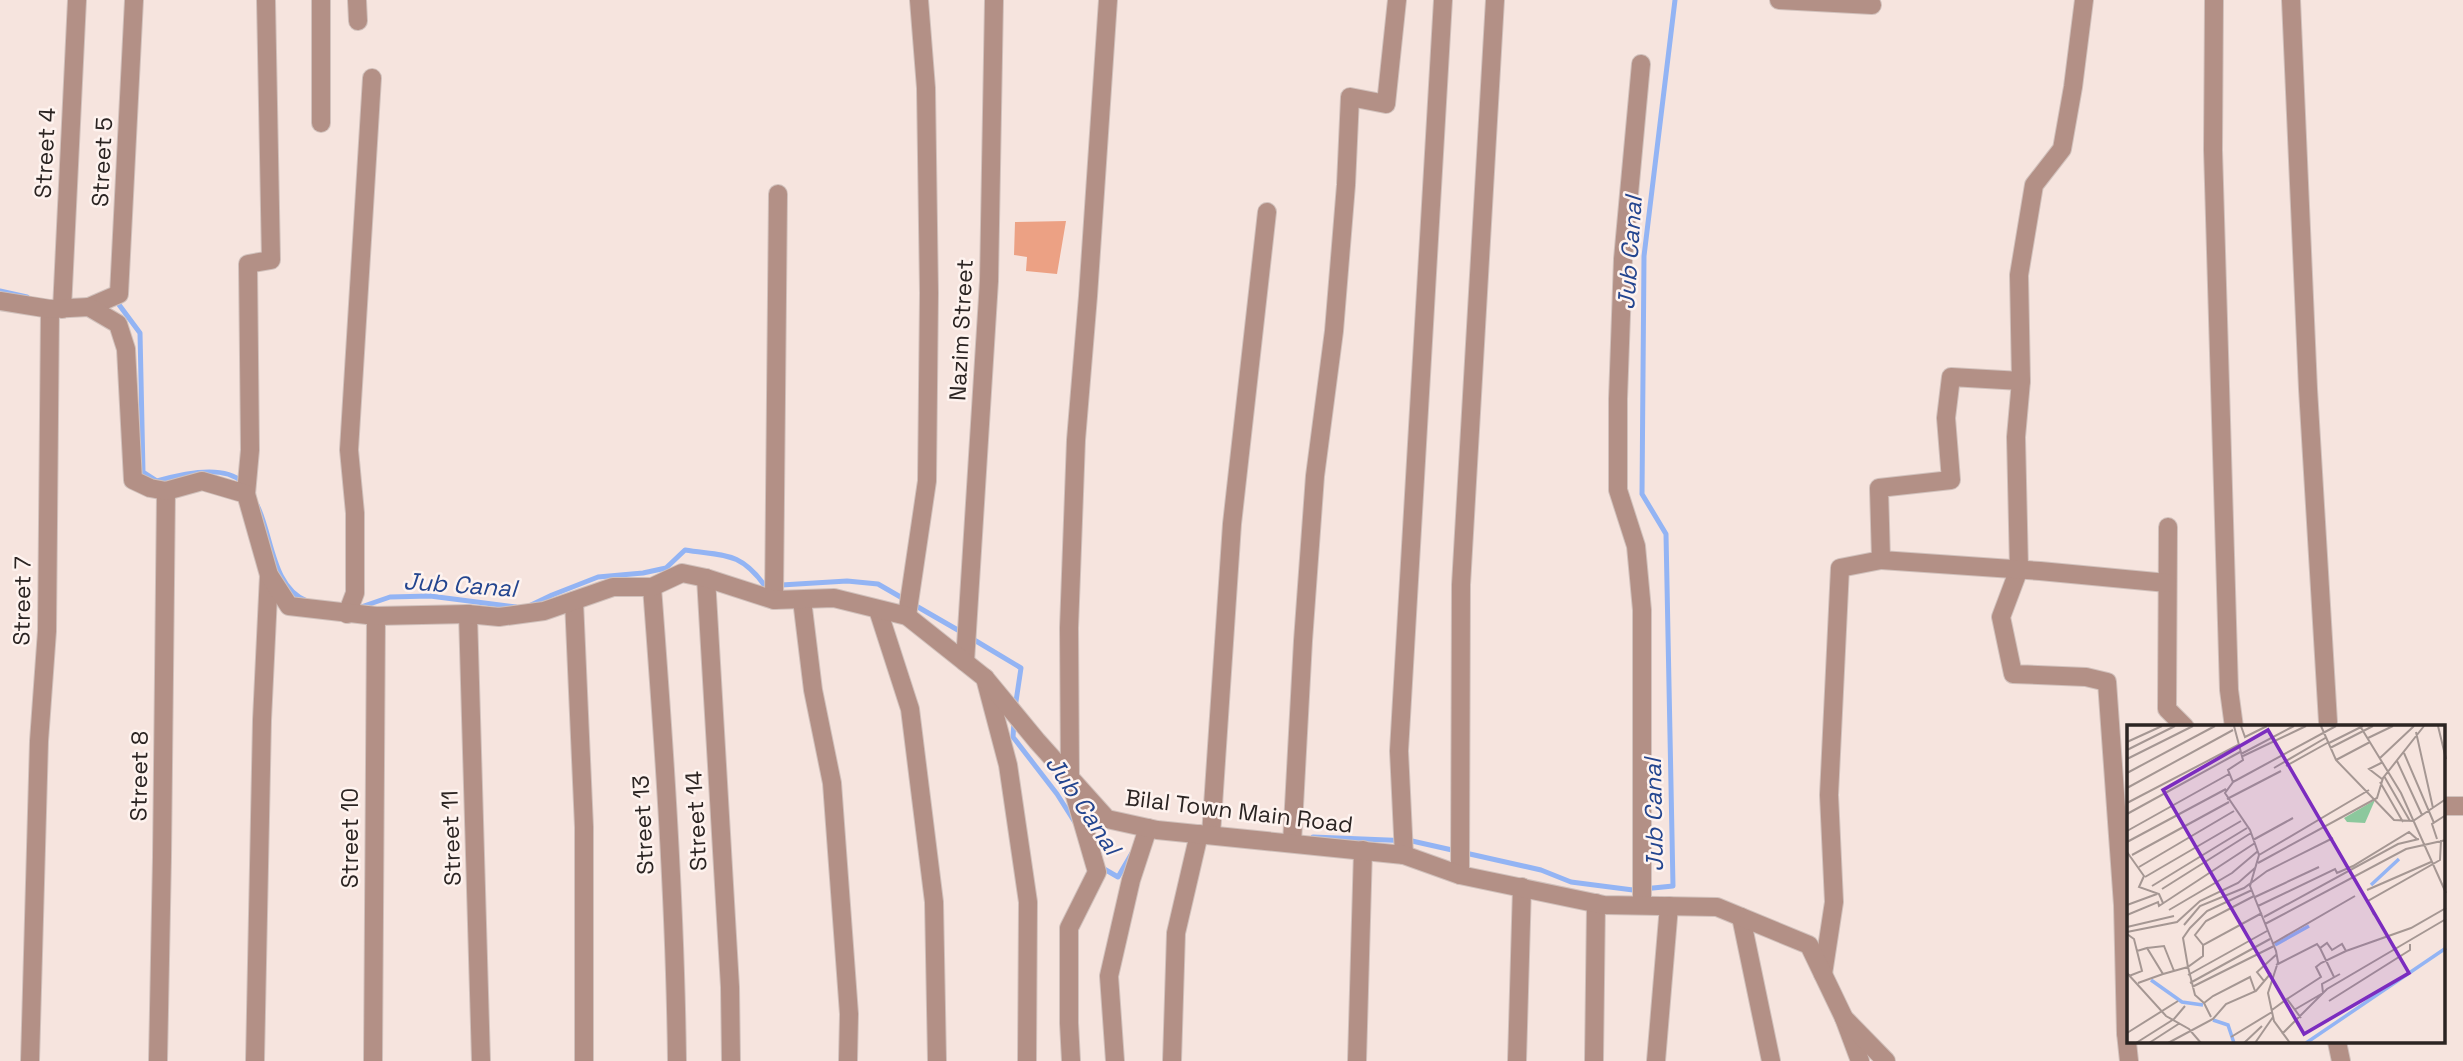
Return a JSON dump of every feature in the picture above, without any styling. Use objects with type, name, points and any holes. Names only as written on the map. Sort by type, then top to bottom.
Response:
[{"type":"street","name":"Street 4","points":[[56,309],[76,0]]},
{"type":"street","name":"Street 5","points":[[89,307],[119,294],[134,0]]},
{"type":"street","points":[[0,302],[56,309],[89,307],[118,324],[126,349],[133,480],[149,488],[166,491],[202,481],[246,494],[250,450],[248,264],[271,260],[266,0]]},
{"type":"street","points":[[321,0],[321,123]]},
{"type":"street","points":[[357,0],[358,21]]},
{"type":"street","points":[[908,616],[927,481],[929,293],[926,88],[919,0]]},
{"type":"street","name":"Nazim Street","points":[[965,662],[989,281],[994,0]]},
{"type":"street","points":[[1071,1061],[1069,928],[1097,872],[1070,779],[1069,628],[1076,440],[1108,0]]},
{"type":"street","points":[[1292,843],[1315,476],[1334,331],[1350,97],[1386,104],[1397,0]]},
{"type":"street","points":[[1404,855],[1399,751],[1443,0]]},
{"type":"street","points":[[1460,875],[1461,585],[1495,0]]},
{"type":"street","points":[[1779,0],[1872,5]]},
{"type":"street","points":[[2084,0],[2062,149],[2034,185],[2019,275],[2021,381],[2016,437],[2019,569],[2001,617],[2013,674],[2086,677],[2107,682],[2123,905],[2127,1007]]},
{"type":"street","points":[[2214,0],[2213,150],[2229,690],[2234,725]]},
{"type":"street","points":[[2291,0],[2308,389],[2328,722]]},
{"type":"street","points":[[1641,64],[1623,259],[1618,490],[1636,546],[1642,610],[1642,905]]},
{"type":"street","points":[[347,614],[355,593],[355,513],[349,450],[372,78]]},
{"type":"street","points":[[774,600],[778,194]]},
{"type":"street","points":[[1172,1061],[1176,933],[1205,834],[1232,524],[1267,212]]},
{"type":"street","name":"Street 7","points":[[30,1061],[39,741],[47,631],[56,309]]},
{"type":"street","points":[[1881,560],[1879,488],[1951,480],[1946,418],[1951,377],[2021,381]]},
{"type":"street","name":"Street 8","points":[[158,1061],[166,491]]},
{"type":"street","name":"Bilal Town Main Road","points":[[246,494],[269,575],[289,606],[376,616],[468,614],[499,617],[544,611],[613,587],[652,587],[682,573],[774,600],[834,598],[908,616],[985,678],[1107,819],[1148,828],[1404,855],[1460,875],[1596,903],[1717,907],[1809,945],[1844,1018],[1886,1061]]},
{"type":"street","points":[[2168,527],[2166,709],[2184,725]]},
{"type":"street","points":[[1823,974],[1834,902],[1829,795],[1840,568],[1881,560],[2167,583]]},
{"type":"street","points":[[255,1061],[262,720],[269,575]]},
{"type":"street","name":"Street 14","points":[[706,578],[730,973],[732,1061]]},
{"type":"street","name":"Street 13","points":[[652,587],[676,988],[677,1061]]},
{"type":"street","points":[[803,600],[813,690],[832,783],[849,1014],[848,1061]]},
{"type":"street","points":[[574,601],[584,827],[584,1061]]},
{"type":"street","points":[[878,610],[910,709],[934,902],[937,1061]]},
{"type":"street","name":"Street 11","points":[[468,614],[481,1061]]},
{"type":"street","name":"Street 10","points":[[373,1061],[376,616]]},
{"type":"street","points":[[985,678],[1007,765],[1028,902],[1027,1061]]},
{"type":"street","points":[[1115,1061],[1109,976],[1131,880],[1148,828]]},
{"type":"street","points":[[1357,1061],[1363,850]]},
{"type":"street","points":[[1517,1061],[1522,887]]},
{"type":"street","points":[[1594,1061],[1596,903]]},
{"type":"street","points":[[1656,1061],[1669,906]]},
{"type":"street","points":[[1741,917],[1771,1061]]},
{"type":"street","points":[[1844,1018],[1860,1061]]},
{"type":"building","points":[[1066,221],[1057,274],[1026,271],[1027,257],[1014,255],[1015,222]]},
{"type":"waterway","name":"Jub Canal","points":[[1313,837],[1412,841],[1541,870],[1571,882],[1633,890],[1673,886],[1666,534],[1642,494],[1644,256],[1675,0]]},
{"type":"waterway","name":"Jub Canal","points":[[0,291],[27,297]]},
{"type":"waterway","name":"Jub Canal","points":[[114,302],[117,302],[140,333],[143,472],[157,481],[189,473],[213,472],[224,473],[242,482]]},
{"type":"waterway","name":"Jub Canal","points":[[257,505],[280,573],[295,594],[307,601]]},
{"type":"waterway","name":"Jub Canal","points":[[529,606],[598,577],[666,568],[685,550],[721,555],[739,561],[765,586],[847,581],[878,584],[963,633]]},
{"type":"waterway","name":"Jub Canal","points":[[361,607],[390,597],[430,596],[516,607]]},
{"type":"waterway","name":"Jub Canal","points":[[971,638],[1021,668],[1015,708]]},
{"type":"waterway","name":"Jub Canal","points":[[1014,722],[1013,737],[1057,794],[1076,824]]},
{"type":"waterway","name":"Jub Canal","points":[[1099,866],[1118,877],[1132,853]]}]
